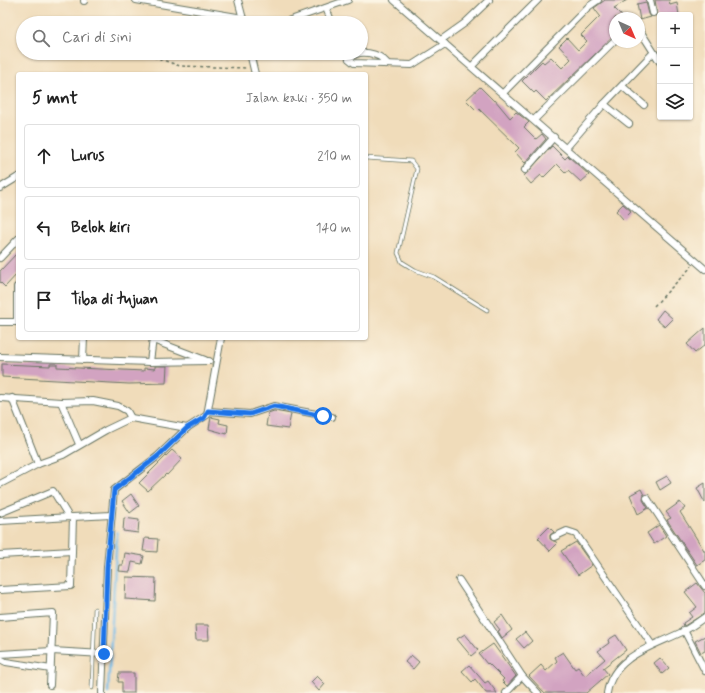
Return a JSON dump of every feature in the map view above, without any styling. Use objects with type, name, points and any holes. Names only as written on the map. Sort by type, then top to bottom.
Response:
[{"type":"street","points":[[136,0],[222,16]]},
{"type":"street","points":[[238,0],[242,16]]},
{"type":"street","points":[[303,16],[348,0]]},
{"type":"street","points":[[394,0],[705,269]]},
{"type":"street","points":[[350,60],[354,63],[412,65],[443,42],[489,0]]},
{"type":"street","points":[[472,66],[538,0]]},
{"type":"street","points":[[502,93],[588,7],[598,0]]},
{"type":"street","points":[[650,0],[653,13]]},
{"type":"street","points":[[326,8],[329,16]]},
{"type":"street","points":[[645,39],[657,58]]},
{"type":"street","points":[[534,120],[609,46]]},
{"type":"street","points":[[368,53],[382,57],[387,63]]},
{"type":"street","points":[[566,148],[604,104],[653,53]]},
{"type":"street","points":[[252,60],[254,71]]},
{"type":"street","points":[[622,86],[644,105]]},
{"type":"street","points":[[604,104],[629,124]]},
{"type":"street","points":[[525,170],[554,137]]},
{"type":"street","points":[[0,188],[16,178]]},
{"type":"street","points":[[0,258],[16,241]]},
{"type":"street","points":[[0,322],[16,322]]},
{"type":"street","points":[[83,360],[84,340]]},
{"type":"street","points":[[150,362],[153,340]]},
{"type":"street","points":[[156,340],[209,361]]},
{"type":"street","points":[[102,693],[111,515],[114,490],[158,456],[187,428],[204,418],[208,411],[221,340]]},
{"type":"street","points":[[0,357],[150,362],[216,362]]},
{"type":"street","points":[[0,398],[61,402],[93,401],[110,404],[127,411],[131,418]]},
{"type":"street","points":[[12,398],[38,464]]},
{"type":"street","points":[[61,402],[78,444]]},
{"type":"street","points":[[208,411],[250,414],[274,406],[332,417]]},
{"type":"street","points":[[0,484],[38,464],[62,455],[78,444],[131,418],[187,428]]},
{"type":"street","points":[[0,513],[53,491],[71,517],[72,551],[72,586],[0,590]]},
{"type":"street","points":[[647,498],[705,586]]},
{"type":"street","points":[[0,521],[111,515]]},
{"type":"street","points":[[554,537],[567,531],[576,534],[652,645]]},
{"type":"street","points":[[0,555],[72,551]]},
{"type":"street","points":[[459,580],[522,676],[538,693]]},
{"type":"street","points":[[0,617],[53,613],[50,685]]},
{"type":"street","points":[[607,693],[612,680],[629,658],[684,630],[705,617]]},
{"type":"street","points":[[684,630],[705,671]]},
{"type":"street","points":[[0,654],[52,651],[104,654]]},
{"type":"street","points":[[0,659],[6,662],[51,669]]},
{"type":"street","points":[[506,693],[522,676]]},
{"type":"lane","points":[[368,158],[411,161],[417,169],[398,253],[402,262],[415,270],[434,277],[487,310]]},
{"type":"lane","points":[[92,688],[95,609]]},
{"type":"path","points":[[163,60],[180,66],[254,71]]},
{"type":"path","points":[[654,306],[696,261]]},
{"type":"building","points":[[605,0],[627,0],[614,8],[618,12],[609,12],[609,41],[546,101],[536,91],[534,93],[522,81],[542,61],[544,63],[551,57],[562,68],[571,59],[559,46],[567,38],[578,50],[587,41],[581,35],[600,16],[594,8]]},
{"type":"building","points":[[655,0],[669,0],[670,5],[677,3],[678,12],[657,12]]},
{"type":"building","points":[[646,2],[651,17],[645,19],[645,12],[638,12],[637,4]]},
{"type":"building","points":[[480,87],[494,101],[495,100],[510,118],[516,112],[529,122],[524,127],[536,139],[542,134],[546,139],[525,163],[515,152],[519,148],[478,108],[476,110],[466,100]]},
{"type":"building","points":[[552,146],[565,159],[568,156],[589,175],[581,182],[568,170],[566,173],[557,164],[543,178],[541,175],[531,184],[524,176]]},
{"type":"building","points":[[623,204],[631,211],[623,219],[616,211]]},
{"type":"building","points":[[16,254],[16,275],[5,287],[0,282],[0,271]]},
{"type":"building","points":[[663,310],[673,319],[665,327],[656,319]]},
{"type":"building","points":[[705,328],[705,345],[695,353],[687,344]]},
{"type":"building","points":[[2,364],[50,366],[50,364],[57,364],[57,367],[144,371],[144,368],[155,369],[155,366],[167,366],[166,383],[129,384],[2,377]]},
{"type":"building","points":[[274,411],[291,414],[288,429],[266,426],[268,413]]},
{"type":"building","points":[[211,417],[220,419],[219,423],[228,425],[227,434],[209,429]]},
{"type":"building","points":[[172,450],[182,459],[167,475],[166,474],[148,491],[139,483]]},
{"type":"building","points":[[667,476],[671,483],[660,490],[656,482]]},
{"type":"building","points":[[705,483],[705,503],[697,488]]},
{"type":"building","points":[[641,489],[644,495],[643,500],[648,508],[638,514],[630,495]]},
{"type":"building","points":[[131,494],[139,506],[130,513],[122,501]]},
{"type":"building","points":[[680,502],[685,508],[680,512],[705,552],[705,560],[697,565],[667,520],[671,518],[666,512]]},
{"type":"building","points":[[124,518],[139,520],[138,533],[123,531]]},
{"type":"building","points":[[659,525],[666,536],[654,544],[647,533]]},
{"type":"building","points":[[549,527],[554,532],[550,535],[550,539],[558,543],[550,551],[538,538]]},
{"type":"building","points":[[145,538],[158,539],[157,552],[143,551]]},
{"type":"building","points":[[576,542],[592,565],[578,575],[561,551]]},
{"type":"building","points":[[125,553],[144,556],[142,564],[132,562],[130,572],[119,571],[120,565],[123,565]]},
{"type":"building","points":[[126,577],[156,578],[155,601],[125,599]]},
{"type":"building","points":[[697,583],[705,593],[705,613],[684,626],[683,623],[692,617],[689,613],[697,607],[685,592]]},
{"type":"building","points":[[502,615],[512,630],[502,638],[498,631],[500,630],[494,622]]},
{"type":"building","points":[[195,625],[208,625],[209,640],[196,640]]},
{"type":"building","points":[[525,632],[532,641],[524,648],[516,639]]},
{"type":"building","points":[[465,634],[478,650],[471,656],[457,639]]},
{"type":"building","points":[[616,635],[626,650],[603,668],[608,674],[586,693],[545,693],[529,676],[541,665],[546,671],[557,661],[555,657],[563,652],[575,669],[578,667],[585,676],[605,659],[598,651],[609,643],[608,640]]},
{"type":"building","points":[[705,636],[705,651],[701,653],[695,641]]},
{"type":"building","points":[[493,644],[516,676],[507,686],[502,681],[504,679],[488,663],[487,664],[479,654]]},
{"type":"building","points":[[411,655],[419,662],[413,669],[405,662]]},
{"type":"building","points":[[660,658],[669,668],[662,674],[654,663]]},
{"type":"building","points":[[469,665],[485,683],[488,681],[497,693],[486,693],[475,679],[472,682],[462,671]]},
{"type":"building","points":[[119,673],[134,673],[134,693],[122,693],[122,682],[118,682]]},
{"type":"building","points":[[317,676],[325,684],[319,691],[311,682]]},
{"type":"waterway","points":[[108,693],[117,532]]},
{"type":"route","points":[[104,654],[107,567],[114,490],[158,456],[187,428],[204,418],[208,411],[250,414],[263,411],[274,406],[323,416]]}]
